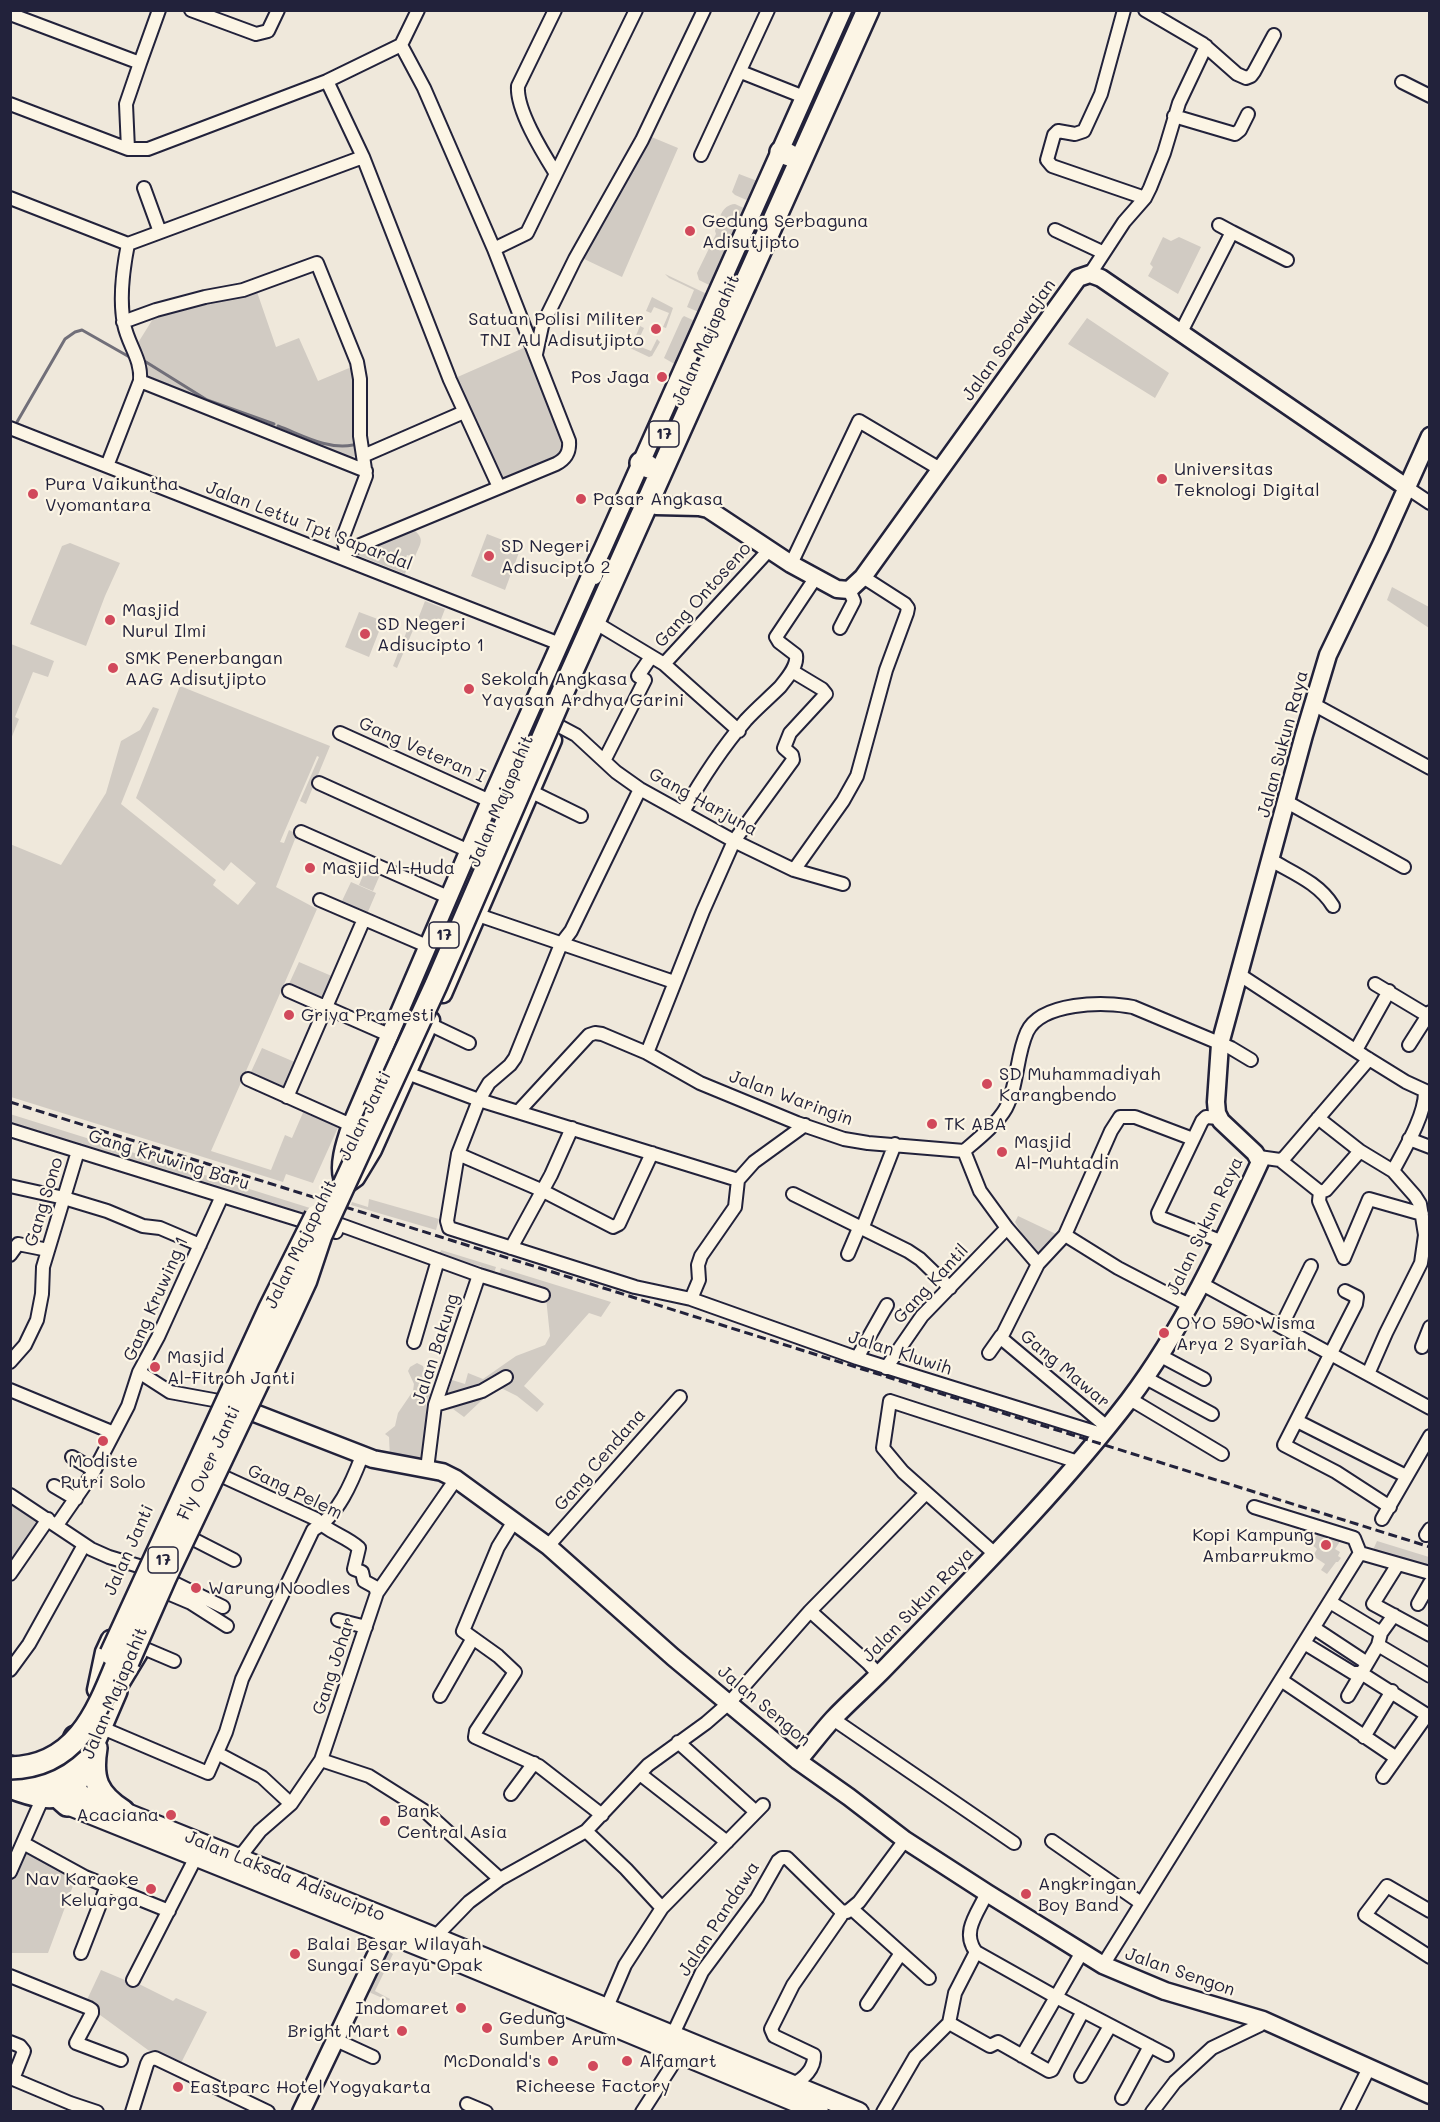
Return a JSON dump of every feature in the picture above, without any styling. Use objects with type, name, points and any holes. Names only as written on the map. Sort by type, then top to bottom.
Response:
[{"type":"highway","name":"Jalan Majapahit","points":[[596,600],[645,465],[785,154],[854,10]]},
{"type":"highway","name":"Jalan Majapahit","points":[[127,1654],[270,1308],[420,990],[596,600],[702,392],[868,10]]},
{"type":"highway","name":"Jalan Majapahit","points":[[279,1312],[316,1227],[436,985],[561,678]]},
{"type":"highway","name":"Jalan Majapahit","points":[[91,1723],[104,1693],[127,1654],[165,1578],[306,1280],[316,1227]]},
{"type":"highway","name":"Fly Over Janti","points":[[10,1768],[35,1766],[57,1756],[81,1735],[92,1719],[279,1312]]},
{"type":"highway","name":"17","points":[[10,1762],[47,1750],[63,1738],[91,1723]]},
{"type":"highway","name":"17","points":[[47,1795],[91,1723]]},
{"type":"highway","points":[[91,1723],[97,1782],[105,1797],[123,1811]]},
{"type":"highway","name":"Jalan Laksda Adisucipto","points":[[10,1768],[47,1795]]},
{"type":"main road","name":"Jalan Laksda Adisucipto","points":[[47,1795],[123,1811],[244,1865],[386,1934],[673,2034],[859,2112]]},
{"type":"main road","name":"Jalan Laksda Adisucipto","points":[[47,1795],[196,1857]]},
{"type":"main road","name":"Jalan Laksda Adisucipto","points":[[47,1795],[184,1857],[244,1865],[435,1936],[593,2008],[677,2053],[819,2112]]},
{"type":"street","points":[[128,149],[126,104],[159,10]]},
{"type":"street","points":[[191,10],[256,34],[268,31],[278,10]]},
{"type":"street","points":[[10,104],[128,149],[148,149],[327,81],[401,45],[418,10]]},
{"type":"street","points":[[555,10],[518,86],[518,94],[535,138],[556,174]]},
{"type":"street","points":[[494,249],[527,233],[636,10]]},
{"type":"street","points":[[536,354],[542,326],[575,259],[642,140],[705,10]]},
{"type":"street","points":[[701,155],[768,10]]},
{"type":"street","points":[[785,154],[804,97],[843,10]]},
{"type":"street","points":[[596,600],[623,576],[656,506],[702,392],[879,10]]},
{"type":"street","points":[[1124,10],[1101,94],[1084,131],[1075,134],[1058,131],[1054,135],[1047,160],[1052,166],[1145,198]]},
{"type":"street","points":[[1145,10],[1206,46],[1236,74],[1246,78],[1254,72],[1274,35]]},
{"type":"street","points":[[10,14],[140,63]]},
{"type":"street","points":[[123,322],[156,310],[205,297],[243,291],[317,263],[359,370],[360,436],[366,480],[343,537],[344,554],[556,464],[567,455],[570,448],[569,441],[494,249],[424,88],[401,45]]},
{"type":"street","points":[[1206,46],[1174,116],[1156,177],[1145,198],[1102,252],[1090,274],[1101,278],[1430,503]]},
{"type":"street","points":[[741,72],[804,97]]},
{"type":"street","points":[[327,81],[363,157],[450,380],[499,487]]},
{"type":"street","points":[[1402,82],[1430,96]]},
{"type":"street","points":[[1174,116],[1235,134],[1240,130],[1248,114]]},
{"type":"street","points":[[10,198],[128,244],[363,157]]},
{"type":"street","points":[[144,188],[160,232]]},
{"type":"street","points":[[1219,225],[1287,260]]},
{"type":"street","points":[[1055,230],[1102,252]]},
{"type":"street","points":[[1181,332],[1232,232]]},
{"type":"street","points":[[107,466],[140,381],[139,360],[128,339],[123,322],[123,277],[128,244]]},
{"type":"street","name":"Jalan Sorowajan","points":[[849,590],[863,578],[1078,278],[1090,274]]},
{"type":"street","points":[[140,381],[366,471]]},
{"type":"street","points":[[363,456],[464,412]]},
{"type":"street","points":[[791,564],[859,421],[940,470]]},
{"type":"street","name":"Jalan Lettu Tpt Sapardal","points":[[10,428],[344,554],[560,644]]},
{"type":"street","name":"Jalan Sukun Raya","points":[[798,1761],[833,1719],[879,1675],[995,1554],[1078,1462],[1130,1399],[1202,1284],[1223,1242],[1260,1162],[1259,1157],[1219,1118],[1216,1102],[1220,1044],[1328,655],[1430,436]]},
{"type":"street","points":[[596,600],[596,565],[645,465]]},
{"type":"street","points":[[656,506],[708,509],[791,564],[837,589],[849,590],[854,604],[840,628]]},
{"type":"street","name":"Gang Ontoseno","points":[[664,664],[769,550]]},
{"type":"street","name":"Jalan Janti","points":[[596,565],[448,897],[346,1137],[340,1170],[345,1183],[357,1178],[379,1138],[532,792],[623,576]]},
{"type":"street","points":[[683,812],[700,783],[739,730],[792,671],[796,663],[796,655],[776,637],[816,577]]},
{"type":"street","points":[[794,870],[843,801],[857,776],[886,670],[907,613],[908,608],[905,604],[863,578]]},
{"type":"street","points":[[601,626],[664,664],[739,730]]},
{"type":"street","points":[[604,760],[640,692],[645,680],[638,676],[651,657]]},
{"type":"street","points":[[647,1053],[703,910],[734,841],[793,760],[792,754],[784,749],[790,734],[826,694],[825,691],[792,671]]},
{"type":"street","points":[[1313,704],[1430,768]]},
{"type":"street","name":"Gang Harjuna","points":[[559,726],[576,735],[640,789],[734,841],[794,870],[843,884]]},
{"type":"street","name":"Gang Veteran I","points":[[340,733],[490,801]]},
{"type":"street","points":[[319,783],[469,851]]},
{"type":"street","points":[[572,1128],[551,1175],[512,1248],[450,1229],[447,1226],[458,1154],[479,1100],[489,1083],[515,1058],[561,944],[571,931],[640,789]]},
{"type":"street","points":[[532,792],[581,816]]},
{"type":"street","points":[[1287,802],[1404,867]]},
{"type":"street","points":[[301,832],[448,897]]},
{"type":"street","points":[[1271,860],[1308,881],[1324,893],[1333,906]]},
{"type":"street","points":[[320,900],[364,919],[455,968]]},
{"type":"street","points":[[478,915],[674,982]]},
{"type":"street","points":[[287,1096],[364,919]]},
{"type":"street","points":[[1240,975],[1369,1059],[1427,1093],[1409,1139],[1393,1171]]},
{"type":"street","points":[[1375,984],[1429,1015],[1409,1045]]},
{"type":"street","points":[[289,991],[389,1035]]},
{"type":"street","points":[[1356,1050],[1389,991]]},
{"type":"street","points":[[1038,1264],[1007,1228],[980,1191],[964,1151],[1006,1108],[1027,1031],[1035,1019],[1073,1006],[1120,1004],[1147,1012],[1251,1060]]},
{"type":"street","points":[[429,1024],[469,1043]]},
{"type":"street","name":"Jalan Waringin","points":[[518,1112],[589,1035],[598,1033],[647,1053],[700,1083],[844,1139],[964,1151]]},
{"type":"street","points":[[1280,1160],[1369,1059]]},
{"type":"street","points":[[407,1073],[479,1100],[738,1180]]},
{"type":"street","points":[[248,1079],[351,1125],[355,1135],[362,1141],[374,1141],[379,1138]]},
{"type":"street","points":[[989,1353],[1001,1337],[1038,1264],[1065,1235],[1111,1131],[1120,1117],[1135,1116],[1193,1139]]},
{"type":"street","points":[[1219,1118],[1206,1117],[1202,1121],[1158,1215],[1223,1242]]},
{"type":"street","points":[[1318,1118],[1360,1151],[1393,1171],[1415,1196],[1422,1214],[1425,1235],[1420,1263],[1368,1374]]},
{"type":"street","points":[[691,1299],[699,1280],[698,1265],[701,1256],[735,1206],[738,1180],[754,1162],[805,1125]]},
{"type":"street","name":"Gang Kruwing Baru","points":[[10,1130],[316,1227],[336,1232],[338,1224],[438,1260]]},
{"type":"street","points":[[1409,1139],[1430,1147]]},
{"type":"street","points":[[848,1254],[895,1144]]},
{"type":"street","name":"Gang Sono","points":[[10,1362],[25,1345],[38,1320],[43,1268],[78,1151]]},
{"type":"street","points":[[1320,1192],[1326,1190],[1360,1151]]},
{"type":"street","points":[[458,1154],[541,1190],[617,1227],[652,1153]]},
{"type":"street","points":[[1259,1157],[1280,1160],[1320,1192]]},
{"type":"street","points":[[10,1186],[64,1198],[107,1211],[143,1226],[160,1228],[200,1245]]},
{"type":"street","points":[[1320,1192],[1319,1201],[1344,1258],[1369,1199],[1422,1214]]},
{"type":"street","points":[[793,1194],[914,1255],[950,1288]]},
{"type":"street","name":"Gang Kruwing 1","points":[[219,1401],[170,1392],[139,1372],[158,1337],[222,1196]]},
{"type":"street","points":[[174,1661],[127,1654],[168,1586],[302,1305],[316,1227]]},
{"type":"street","name":"Jalan Janti","points":[[104,1693],[104,1652],[142,1567],[270,1291],[316,1227]]},
{"type":"street","name":"Gang Kantil","points":[[886,1368],[922,1316],[1007,1228]]},
{"type":"street","points":[[1065,1235],[1118,1268],[1189,1305]]},
{"type":"street","points":[[10,1256],[18,1244],[48,1250]]},
{"type":"street","name":"Jalan Kluwih","points":[[512,1248],[635,1287],[691,1299],[886,1368],[1104,1430]]},
{"type":"street","points":[[414,1342],[438,1260],[543,1295]]},
{"type":"street","points":[[1281,1327],[1311,1266]]},
{"type":"street","name":"Jalan Bakung","points":[[427,1469],[435,1405],[479,1275]]},
{"type":"street","points":[[1202,1284],[1430,1408]]},
{"type":"street","points":[[270,1291],[277,1287],[290,1286],[301,1293],[302,1305]]},
{"type":"street","points":[[1345,1291],[1354,1295],[1358,1300],[1285,1446],[1336,1472],[1390,1506]]},
{"type":"street","points":[[857,1359],[887,1305]]},
{"type":"street","points":[[1422,1347],[1430,1327]]},
{"type":"street","name":"Gang Mawar","points":[[1001,1337],[1104,1430]]},
{"type":"street","points":[[1159,1355],[1204,1379]]},
{"type":"street","points":[[10,1574],[52,1522],[76,1499],[128,1406],[139,1372]]},
{"type":"street","points":[[435,1405],[482,1391],[506,1377]]},
{"type":"street","points":[[1144,1377],[1212,1414]]},
{"type":"street","points":[[10,1390],[114,1433]]},
{"type":"street","name":"Gang Cendana","points":[[548,1546],[680,1397]]},
{"type":"street","points":[[1130,1399],[1222,1454]]},
{"type":"street","points":[[995,1554],[903,1472],[883,1448],[890,1401],[1078,1462]]},
{"type":"street","name":"Jalan Sengon","points":[[252,1412],[362,1456],[442,1472],[456,1479],[548,1546],[673,1657],[798,1761],[905,1840],[1102,1965],[1165,1991],[1263,2020],[1430,2095]]},
{"type":"street","points":[[1301,1423],[1406,1476]]},
{"type":"street","points":[[1382,1519],[1430,1436]]},
{"type":"street","points":[[91,1723],[208,1773],[242,1679],[312,1530],[321,1526],[341,1500],[362,1456]]},
{"type":"street","points":[[72,1457],[94,1470]]},
{"type":"street","name":"Gang Pelem","points":[[222,1476],[316,1519],[321,1526],[351,1540],[359,1548],[354,1569],[362,1572],[364,1581],[375,1587],[377,1593]]},
{"type":"street","name":"Gang Johar","points":[[244,1865],[260,1832],[291,1804],[321,1760],[377,1593],[456,1479]]},
{"type":"street","points":[[54,1486],[76,1499]]},
{"type":"street","points":[[177,1492],[207,1506]]},
{"type":"street","points":[[435,1936],[469,1902],[500,1879],[586,1831],[640,1774],[729,1703],[810,1611],[926,1493]]},
{"type":"street","points":[[10,1495],[84,1545],[109,1557],[142,1567]]},
{"type":"street","points":[[1254,1507],[1353,1538],[1360,1554]]},
{"type":"street","points":[[514,1521],[498,1547],[463,1631],[498,1656],[515,1672],[474,1737],[534,1763],[602,1815]]},
{"type":"street","points":[[191,1538],[234,1560]]},
{"type":"street","points":[[10,1670],[29,1644],[84,1545]]},
{"type":"street","points":[[1360,1554],[1430,1573]]},
{"type":"street","points":[[1102,1965],[1360,1554]]},
{"type":"street","points":[[1398,1564],[1373,1604],[1430,1635]]},
{"type":"street","points":[[1418,1604],[1430,1583]]},
{"type":"street","points":[[168,1586],[223,1607]]},
{"type":"street","points":[[168,1586],[227,1626]]},
{"type":"street","points":[[1330,1602],[1430,1676]]},
{"type":"street","points":[[810,1611],[879,1675]]},
{"type":"street","points":[[1348,1696],[1394,1615]]},
{"type":"street","points":[[338,1620],[366,1627]]},
{"type":"street","points":[[1314,1628],[1392,1691],[1428,1714],[1395,1757],[1383,1777]]},
{"type":"street","points":[[440,1696],[473,1638]]},
{"type":"street","points":[[1304,1644],[1353,1673],[1364,1668]]},
{"type":"street","points":[[1281,1680],[1395,1757]]},
{"type":"street","points":[[1364,1737],[1392,1691]]},
{"type":"street","points":[[833,1719],[1014,1842]]},
{"type":"street","points":[[593,2008],[663,1908],[759,1809],[678,1742]]},
{"type":"street","points":[[217,1753],[262,1777],[291,1804]]},
{"type":"street","points":[[321,1760],[369,1776],[408,1800],[426,1812],[500,1879]]},
{"type":"street","points":[[511,1794],[534,1763]]},
{"type":"street","points":[[640,1774],[727,1842]]},
{"type":"street","points":[[10,1872],[47,1795]]},
{"type":"street","points":[[586,1831],[663,1908]]},
{"type":"street","points":[[793,2084],[804,2079],[814,2061],[814,2055],[774,2036],[771,2029],[785,1998],[841,1916],[886,1868],[905,1840]]},
{"type":"street","points":[[1052,1841],[1141,1903]]},
{"type":"street","points":[[23,1843],[106,1886],[168,1911]]},
{"type":"street","points":[[133,1980],[196,1857]]},
{"type":"street","name":"Jalan Pandawa","points":[[673,2034],[702,1972],[757,1898],[778,1861],[782,1858],[787,1858],[847,1910]]},
{"type":"street","points":[[81,1953],[106,1886]]},
{"type":"street","points":[[1430,1911],[1387,1886],[1365,1915],[1430,1957]]},
{"type":"street","points":[[987,1893],[969,1931],[968,1942],[976,1952],[1167,2055]]},
{"type":"street","points":[[847,1910],[929,1978]]},
{"type":"street","points":[[301,2112],[386,1934]]},
{"type":"street","points":[[883,2112],[915,2056],[949,2023],[955,1993],[976,1952]]},
{"type":"street","points":[[1022,2056],[1082,1952]]},
{"type":"street","points":[[867,2004],[901,1953]]},
{"type":"street","points":[[10,1976],[92,2010],[76,2043],[121,2060]]},
{"type":"street","points":[[949,2023],[990,2046],[998,2042],[1047,2071],[1052,2070],[1083,2011]]},
{"type":"street","points":[[1152,2112],[1175,2082],[1212,2048],[1260,2025],[1263,2020]]},
{"type":"street","points":[[1080,2076],[1110,2026]]},
{"type":"street","points":[[336,2040],[373,2056]]},
{"type":"street","points":[[10,2042],[20,2046],[24,2051],[12,2082],[97,2112]]},
{"type":"street","points":[[1122,2098],[1150,2046]]},
{"type":"street","points":[[642,2112],[671,2067],[677,2053]]},
{"type":"street","points":[[132,2112],[147,2064],[155,2058],[268,2112]]},
{"type":"street","points":[[1347,2112],[1369,2068]]},
{"type":"street","points":[[467,2104],[486,2112]]},
{"type":"shaded area","points":[[642,133],[678,148],[622,277],[582,258]]},
{"type":"shaded area","points":[[739,174],[760,182],[751,202],[732,192]]},
{"type":"shaded area","points":[[735,204],[748,210],[713,287],[699,280],[697,273],[716,234],[721,214],[727,207]]},
{"type":"shaded area","points":[[1163,237],[1171,241],[1179,237],[1201,247],[1178,294],[1148,276],[1153,267],[1150,264]]},
{"type":"shaded area","points":[[665,274],[709,295],[701,313],[687,307],[694,290]]},
{"type":"shaded area","points":[[256,289],[276,347],[299,338],[318,381],[354,366],[358,454],[356,456],[343,458],[145,378],[143,358],[136,346],[156,314]]},
{"type":"shaded area","points":[[652,297],[673,308],[666,328],[663,327],[669,313],[654,307],[651,313],[646,311]]},
{"type":"shaded area","points":[[684,316],[697,322],[678,366],[664,358]]},
{"type":"shaded area","points":[[1087,318],[1169,373],[1155,398],[1068,344]]},
{"type":"shaded area","points":[[640,326],[644,328],[636,345],[651,351],[657,339],[660,342],[652,356],[649,357],[607,337],[608,333],[632,345]]},
{"type":"shaded area","points":[[528,346],[566,445],[559,457],[501,480],[453,379]]},
{"type":"shaded area","points":[[413,529],[420,536],[421,542],[415,557],[407,555],[403,566],[407,568],[405,574],[357,555],[357,553]]},
{"type":"shaded area","points":[[487,534],[521,547],[505,590],[471,576]]},
{"type":"shaded area","points":[[70,543],[120,563],[86,646],[30,624],[62,546]]},
{"type":"shaded area","points":[[1392,587],[1429,607],[1429,628],[1387,600]]},
{"type":"shaded area","points":[[425,601],[445,609],[438,627],[418,619]]},
{"type":"shaded area","points":[[359,612],[383,621],[369,657],[345,647]]},
{"type":"shaded area","points":[[413,621],[416,623],[397,668],[393,666],[410,623]]},
{"type":"shaded area","points":[[11,644],[54,661],[48,677],[33,672],[15,717],[19,719],[11,739]]},
{"type":"shaded area","points":[[180,686],[330,746],[306,804],[300,801],[319,757],[317,756],[280,842],[284,843],[289,830],[297,834],[276,887],[317,909],[211,1151],[271,1170],[285,1135],[292,1138],[305,1108],[340,1123],[313,1183],[286,1174],[283,1182],[11,1097],[10,844],[61,865],[106,793],[121,741],[140,730],[153,707],[159,709],[121,804],[216,880],[213,885],[238,905],[256,883],[231,862],[224,871],[136,798]]},
{"type":"shaded area","points":[[368,864],[382,870],[373,891],[359,885]]},
{"type":"shaded area","points":[[351,882],[376,893],[367,914],[341,903]]},
{"type":"shaded area","points":[[299,962],[334,977],[323,1002],[288,986]]},
{"type":"shaded area","points":[[262,1048],[297,1063],[286,1089],[250,1074]]},
{"type":"shaded area","points":[[10,1114],[310,1208],[307,1217],[11,1124]]},
{"type":"shaded area","points":[[369,1199],[439,1219],[436,1230],[351,1205],[352,1202],[368,1207]]},
{"type":"shaded area","points":[[1018,1216],[1056,1234],[1059,1239],[1041,1258],[1026,1241],[1015,1222]]},
{"type":"shaded area","points":[[441,1250],[496,1267],[493,1276],[483,1273],[485,1268],[470,1263],[468,1268],[439,1258]]},
{"type":"shaded area","points":[[501,1268],[611,1302],[601,1317],[589,1313],[524,1386],[544,1404],[537,1412],[517,1396],[497,1386],[464,1417],[453,1409],[446,1410],[439,1399],[442,1391],[448,1392],[452,1380],[465,1384],[468,1373],[483,1379],[516,1356],[545,1345],[550,1336],[545,1288],[499,1274]]},
{"type":"shaded area","points":[[417,1363],[423,1366],[430,1394],[426,1403],[426,1414],[429,1417],[425,1466],[390,1459],[389,1437],[385,1434],[395,1426],[398,1413],[413,1391],[414,1384],[408,1371]]},
{"type":"shaded area","points":[[11,1501],[41,1520],[11,1565]]},
{"type":"shaded area","points":[[1319,1532],[1341,1540],[1335,1549],[1340,1552],[1338,1556],[1341,1558],[1327,1574],[1321,1570],[1325,1564],[1313,1556],[1317,1549],[1311,1544]]},
{"type":"shaded area","points":[[1377,1541],[1429,1557],[1429,1569],[1373,1550]]},
{"type":"shaded area","points":[[23,1844],[77,1875],[48,1953],[11,1953],[11,1872]]},
{"type":"shaded area","points":[[388,1951],[393,1954],[375,1991],[390,1999],[389,2001],[368,1990]]},
{"type":"shaded area","points":[[101,1970],[137,1983],[173,2001],[176,1998],[207,2012],[180,2065],[148,2050],[85,2004]]},
{"type":"waterway","points":[[17,422],[65,339],[75,332],[82,330],[133,359]]},
{"type":"waterway","points":[[142,361],[207,400],[274,424]]},
{"type":"waterway","points":[[278,426],[324,444],[353,445]]},
{"type":"railway","points":[[10,1102],[1430,1547]]},
{"type":"place","name":"Gedung Serbaguna Adisutjipto","points":[[690,231]]},
{"type":"place","name":"Satuan Polisi Militer TNI AU Adisutjipto","points":[[656,329]]},
{"type":"place","name":"Pos Jaga","points":[[662,377]]},
{"type":"place","name":"Universitas Teknologi Digital","points":[[1162,479]]},
{"type":"place","name":"Pura Vaikuntha Vyomantara","points":[[33,494]]},
{"type":"place","name":"Pasar Angkasa","points":[[581,499]]},
{"type":"place","name":"SD Negeri Adisucipto 2","points":[[489,556]]},
{"type":"place","name":"Masjid Nurul Ilmi","points":[[110,620]]},
{"type":"place","name":"SD Negeri Adisucipto 1","points":[[365,634]]},
{"type":"place","name":"SMK Penerbangan AAG Adisutjipto","points":[[113,668]]},
{"type":"place","name":"Sekolah Angkasa Yayasan Ardhya Garini","points":[[469,689]]},
{"type":"place","name":"Masjid Al-Huda","points":[[310,868]]},
{"type":"place","name":"Griya Pramesti","points":[[289,1015]]},
{"type":"place","name":"SD Muhammadiyah Karangbendo","points":[[987,1084]]},
{"type":"place","name":"TK ABA","points":[[932,1124]]},
{"type":"place","name":"Masjid Al-Muhtadin","points":[[1002,1152]]},
{"type":"place","name":"OYO 590 Wisma Arya 2 Syariah","points":[[1164,1333]]},
{"type":"place","name":"Masjid Al-Fitroh Janti","points":[[155,1367]]},
{"type":"place","name":"Modiste Putri Solo","points":[[103,1441]]},
{"type":"place","name":"Kopi Kampung Ambarrukmo","points":[[1326,1545]]},
{"type":"place","name":"Warung Noodles","points":[[196,1588]]},
{"type":"place","name":"Acaciana","points":[[171,1815]]},
{"type":"place","name":"Bank Central Asia","points":[[385,1821]]},
{"type":"place","name":"Nav Karaoke Keluarga","points":[[151,1889]]},
{"type":"place","name":"Angkringan Boy Band","points":[[1026,1894]]},
{"type":"place","name":"Balai Besar Wilayah Sungai Serayu Opak","points":[[295,1954]]},
{"type":"place","name":"Indomaret","points":[[461,2008]]},
{"type":"place","name":"Gedung Sumber Arum","points":[[487,2028]]},
{"type":"place","name":"Bright Mart","points":[[402,2031]]},
{"type":"place","name":"McDonald's","points":[[553,2061]]},
{"type":"place","name":"Alfamart","points":[[627,2061]]},
{"type":"place","name":"Richeese Factory","points":[[593,2066]]},
{"type":"place","name":"Eastparc Hotel Yogyakarta","points":[[178,2087]]}]
